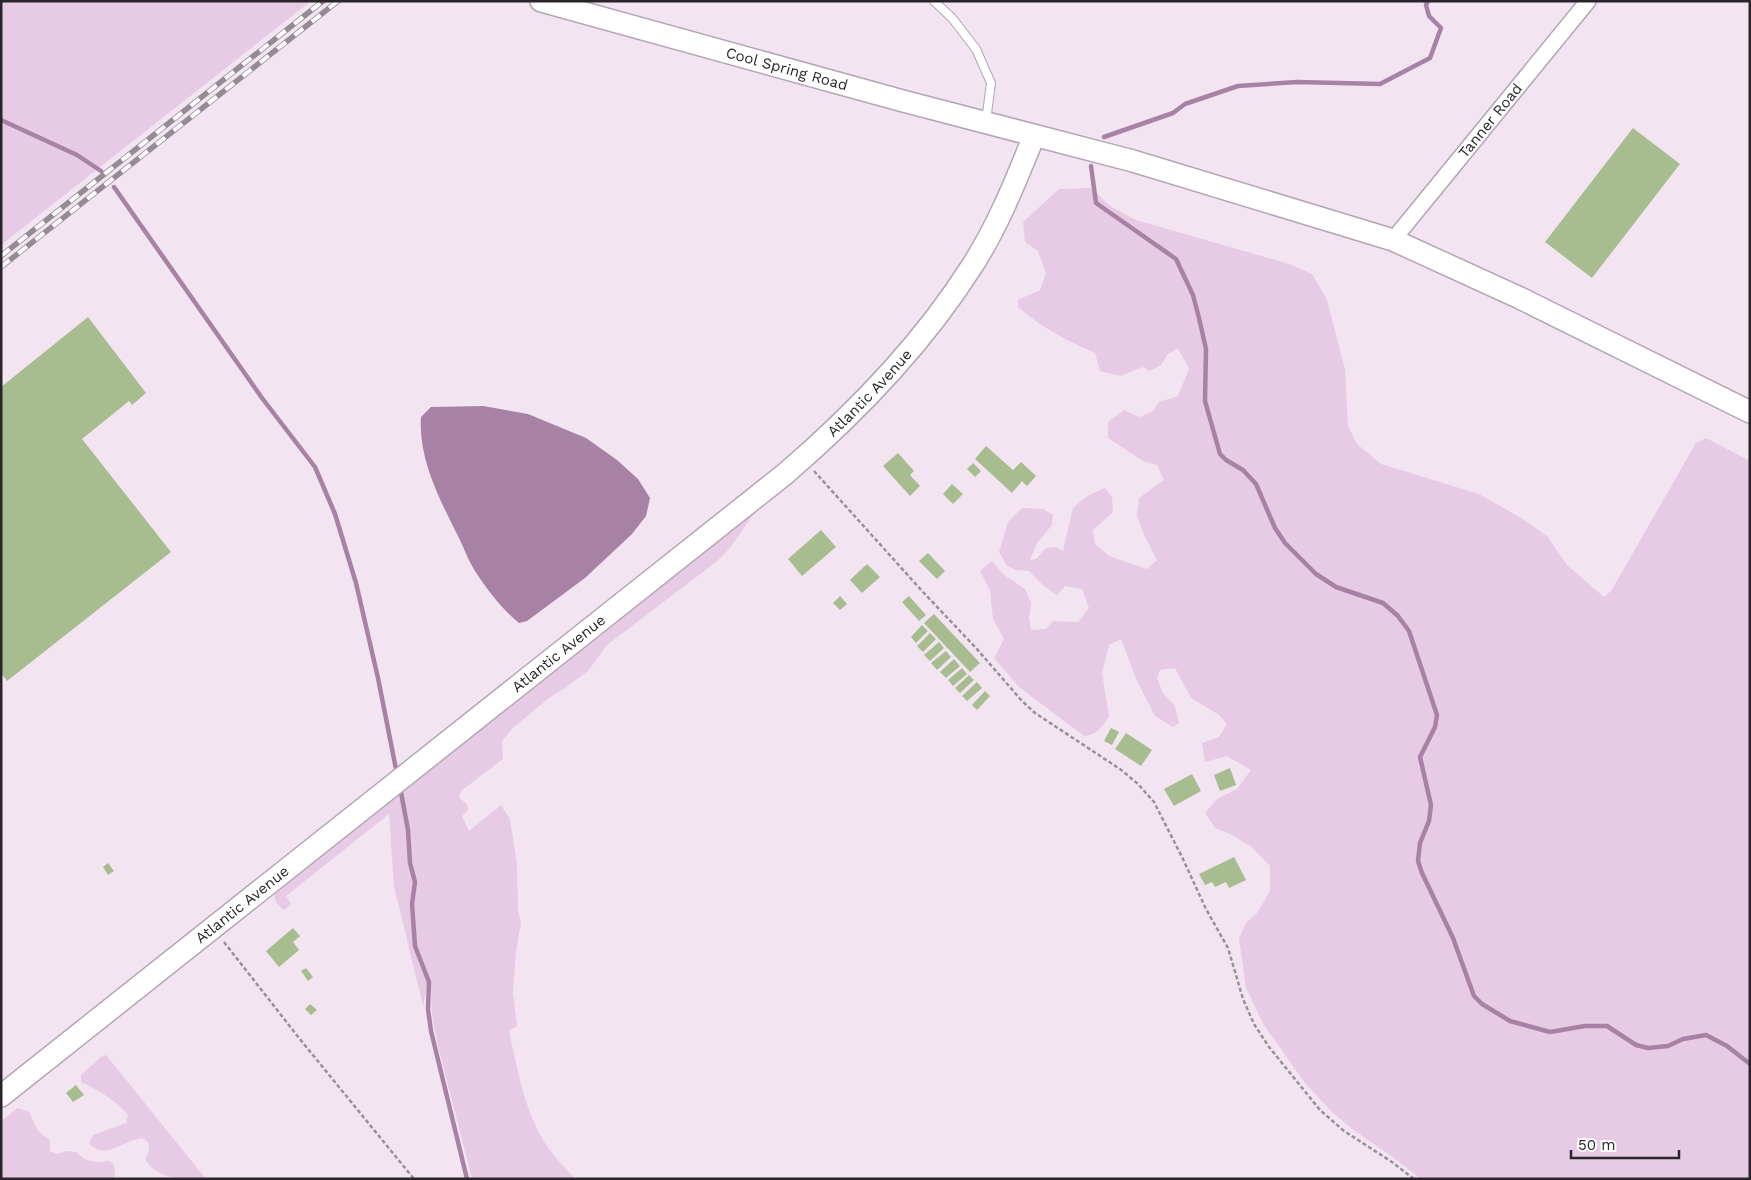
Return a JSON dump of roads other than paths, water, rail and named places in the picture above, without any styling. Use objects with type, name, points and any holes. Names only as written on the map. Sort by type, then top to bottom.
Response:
[{"type":"main road","name":"Cool Spring Road","points":[[541,1],[985,123],[1133,161],[1393,240],[1520,298],[1750,412]]},
{"type":"main road","name":"Atlantic Avenue","points":[[1,1096],[803,459],[867,398],[901,361],[949,302],[973,265],[994,226],[1015,183],[1034,136]]},
{"type":"street","name":"Tanner Road","points":[[1393,240],[1588,1]]},
{"type":"lane","points":[[934,1],[952,18],[976,49],[991,83],[985,123]]},
{"type":"waterway","points":[[1104,137],[1173,113],[1185,104],[1238,86],[1297,82],[1380,84],[1430,58],[1441,28],[1429,16],[1426,5],[1428,1]]},
{"type":"waterway","points":[[1,120],[77,155],[101,171]]},
{"type":"waterway","points":[[1091,166],[1096,203],[1176,259],[1193,295],[1206,349],[1205,401],[1220,454],[1243,470],[1256,484],[1275,528],[1285,543],[1316,574],[1336,587],[1383,603],[1398,616],[1409,631],[1437,715],[1435,727],[1420,757],[1431,805],[1429,821],[1420,843],[1418,861],[1453,938],[1474,996],[1482,1004],[1510,1021],[1550,1032],[1585,1026],[1607,1026],[1636,1045],[1648,1048],[1668,1046],[1683,1039],[1706,1035],[1727,1046],[1750,1064]]},
{"type":"waterway","points":[[114,187],[262,398],[315,467],[335,514],[356,583],[378,678],[397,774]]},
{"type":"waterway","points":[[400,787],[408,830],[410,863],[415,882],[412,904],[415,946],[429,982],[428,1009],[431,1031],[467,1179]]},
{"type":"railway","points":[[1,256],[323,1]]},
{"type":"railway","points":[[1,267],[338,1]]}]
